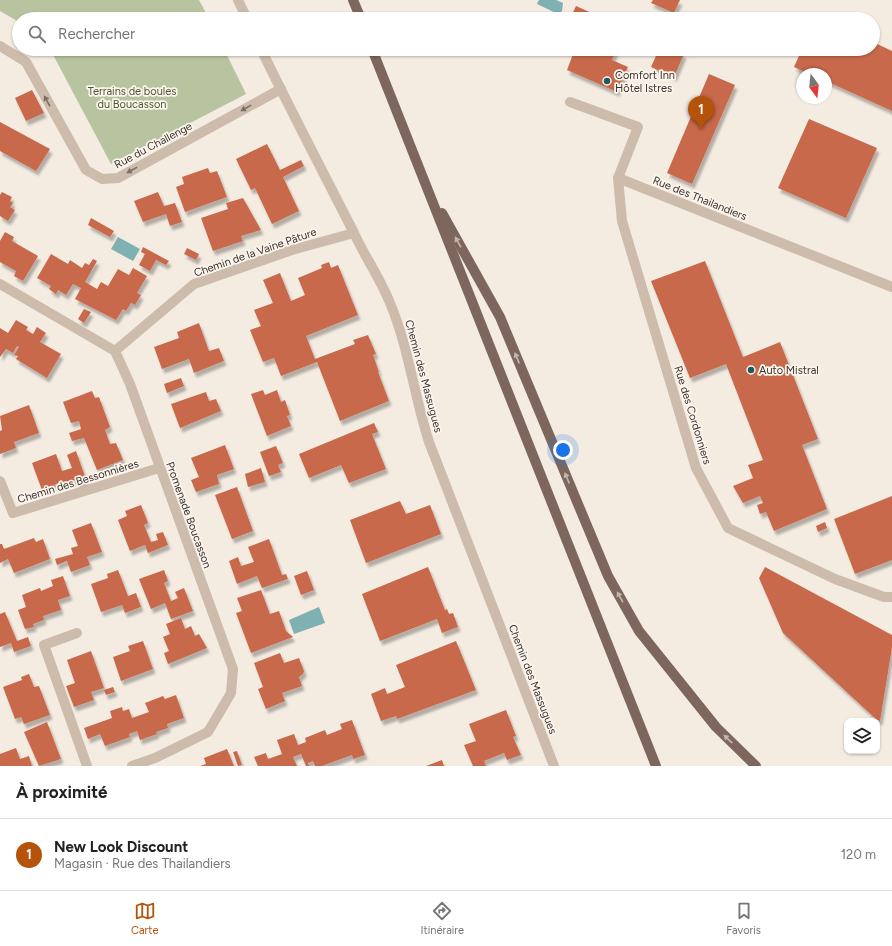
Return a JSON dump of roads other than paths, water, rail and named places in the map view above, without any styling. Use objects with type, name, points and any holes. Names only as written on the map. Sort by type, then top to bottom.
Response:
[{"type":"main road","points":[[353,0],[358,12]]},
{"type":"main road","points":[[375,56],[656,766]]},
{"type":"main road","points":[[423,179],[500,317],[608,576],[639,631],[716,727],[756,766]]},
{"type":"main road","points":[[642,732],[649,766]]},
{"type":"street","points":[[238,0],[244,12]]},
{"type":"street","name":"Rue du Challenge","points":[[0,46],[12,53]]},
{"type":"street","name":"Rue du Challenge","points":[[16,56],[26,62],[86,170],[102,179],[118,178],[280,89]]},
{"type":"street","name":"Chemin des Massugues","points":[[264,56],[302,135],[344,211],[354,233],[375,269],[390,303],[410,362],[418,410],[429,442],[554,766]]},
{"type":"street","points":[[570,102],[638,127],[618,178]]},
{"type":"street","name":"Rue des Thailandiers","points":[[618,178],[892,287]]},
{"type":"street","name":"Rue des Cordonniers","points":[[618,178],[622,221],[696,468],[728,528],[836,579],[884,597],[892,597]]},
{"type":"street","name":"Chemin de la Vaine Pâture","points":[[115,350],[194,284],[292,250],[354,233]]},
{"type":"street","points":[[0,284],[115,350]]},
{"type":"street","name":"Promenade Boucasson","points":[[115,350],[130,384],[159,468],[233,669],[231,693],[208,732],[156,762],[132,766]]},
{"type":"street","name":"Chemin des Bessonnières","points":[[0,481],[13,513],[159,468]]},
{"type":"street","points":[[77,634],[44,645],[87,766]]},
{"type":"water","points":[[539,0],[556,0],[563,3],[561,12],[554,12],[537,4]]},
{"type":"water","points":[[118,237],[140,249],[133,261],[111,249]]},
{"type":"water","points":[[319,607],[325,623],[294,634],[289,620]]},
{"type":"place","name":"Comfort Inn Hôtel Istres","points":[[607,81]]},
{"type":"place","name":"New Look Discount","points":[[701,129]]},
{"type":"place","name":"Auto Mistral","points":[[751,370]]},
{"type":"park label","name":"Terrains de boules du Boucasson","points":[[132,97]]}]
